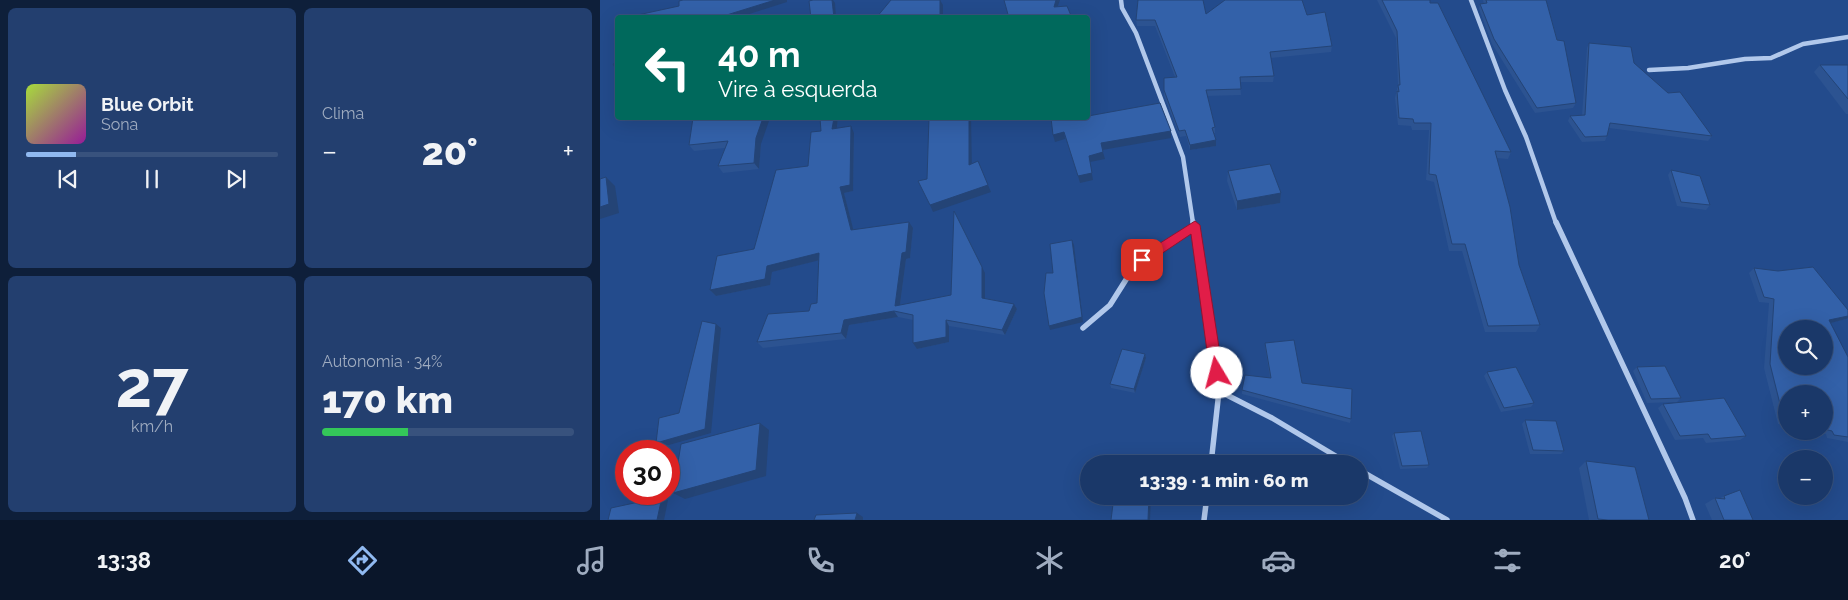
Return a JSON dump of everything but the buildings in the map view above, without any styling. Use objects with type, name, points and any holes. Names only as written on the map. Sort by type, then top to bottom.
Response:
[{"type":"street","points":[[1121,0],[1122,8],[1136,33],[1183,156],[1219,391],[1212,455]]},
{"type":"street","points":[[1471,0],[1505,90],[1526,137],[1557,225],[1685,498],[1693,520]]},
{"type":"street","points":[[1649,70],[1688,68],[1745,59],[1771,58],[1803,44],[1848,37]]},
{"type":"street","points":[[1083,328],[1110,305],[1134,267],[1150,254],[1195,225]]},
{"type":"street","points":[[1219,391],[1272,418],[1334,455]]},
{"type":"street","points":[[1368,475],[1447,520]]},
{"type":"street","points":[[1204,520],[1206,505]]},
{"type":"route","points":[[1142,260],[1195,225],[1217,373]]}]
